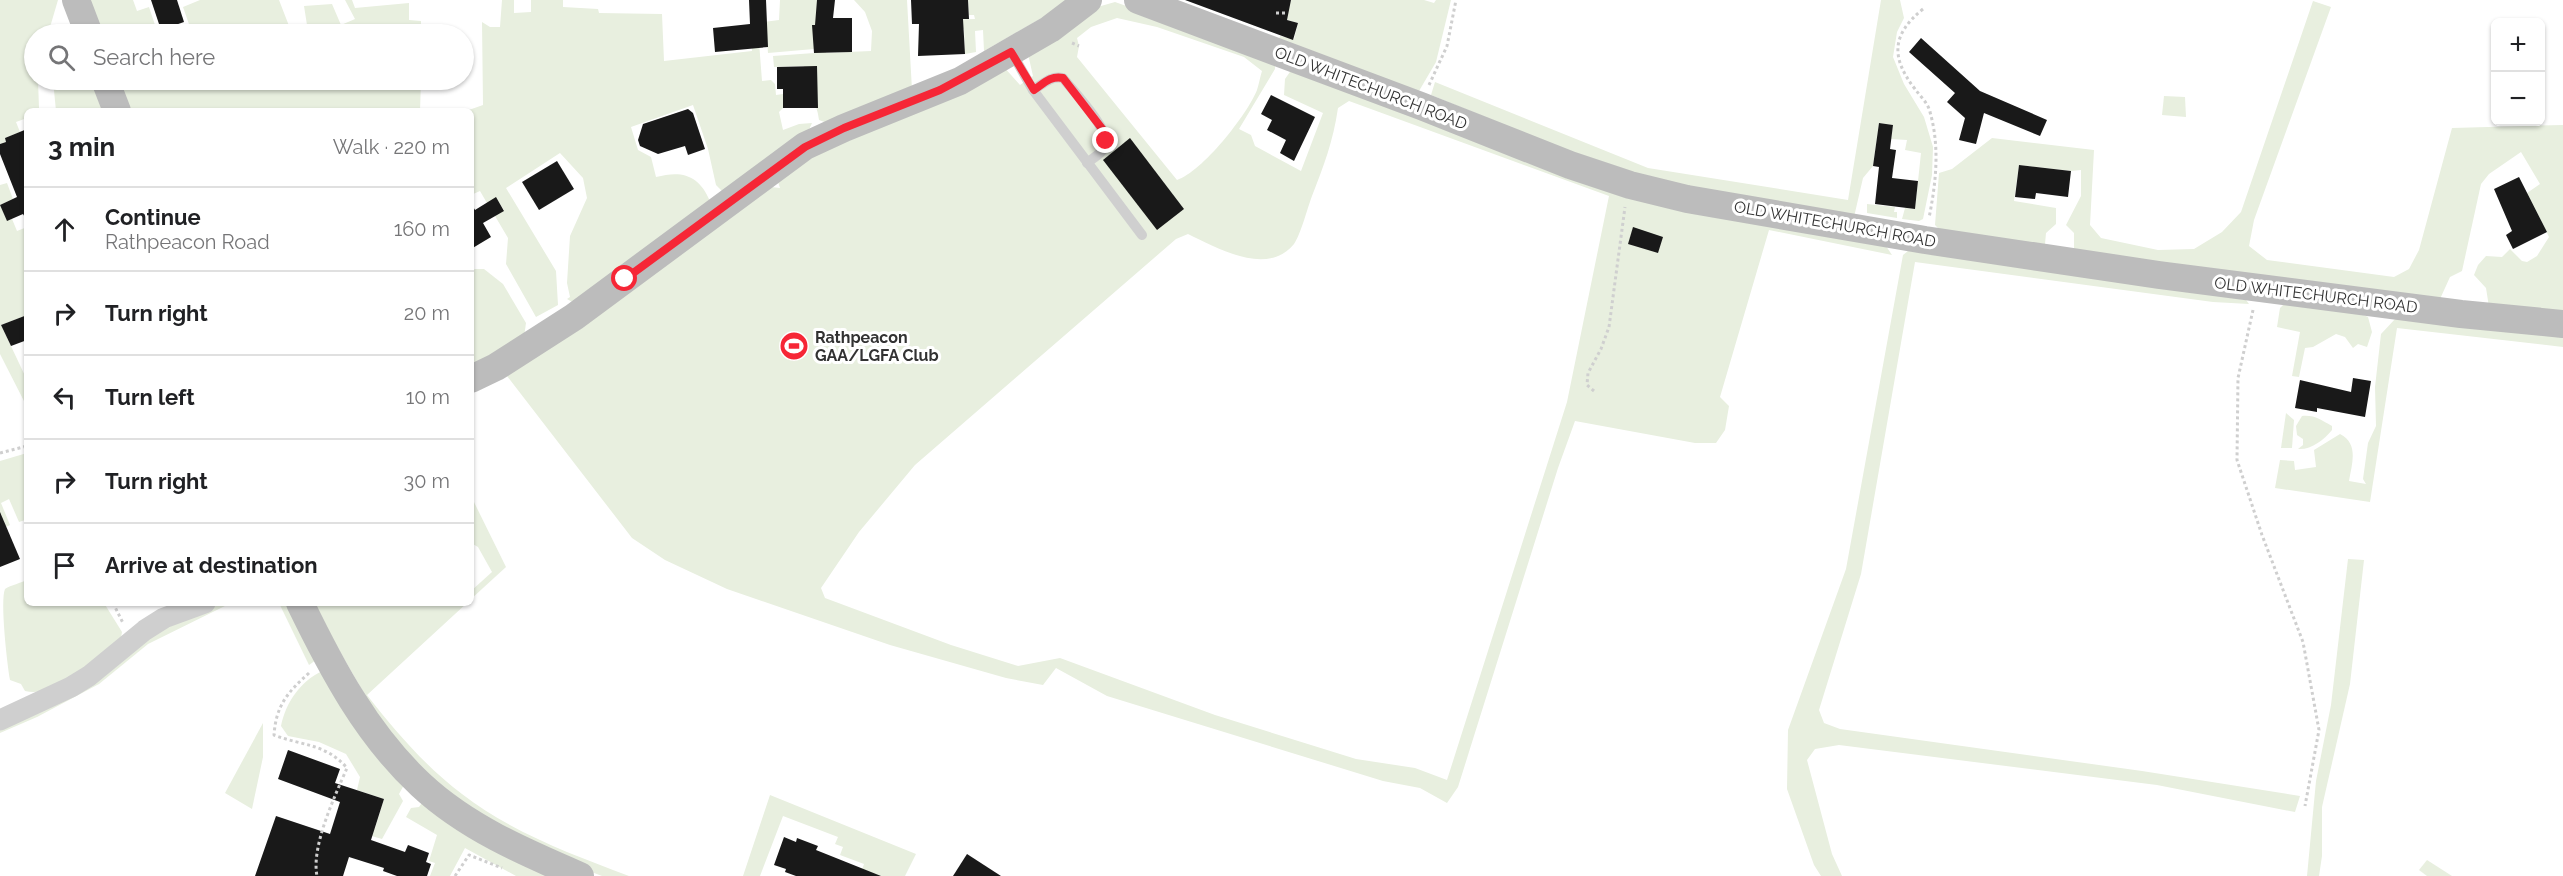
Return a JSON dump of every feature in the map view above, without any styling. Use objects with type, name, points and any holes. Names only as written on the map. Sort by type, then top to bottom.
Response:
[{"type":"street","points":[[76,0],[85,24]]},
{"type":"street","points":[[474,378],[496,367],[574,317],[805,147],[844,128],[940,90],[1050,29],[1088,0]]},
{"type":"street","name":"OLD WHITECHURCH ROAD","points":[[1138,0],[1421,106],[1570,165],[1630,185],[1687,199],[1925,240],[2158,275],[2563,324]]},
{"type":"street","points":[[109,90],[116,108]]},
{"type":"street","points":[[0,720],[71,687],[89,676],[145,630],[164,618],[197,606]]},
{"type":"street","points":[[302,606],[335,673],[365,719],[397,760],[422,786],[470,821],[506,843],[580,876]]},
{"type":"lane","points":[[1011,52],[1034,90],[1143,236]]},
{"type":"lane","points":[[1034,90],[1056,76],[1063,78],[1103,130],[1106,141],[1103,150],[1087,163]]},
{"type":"path","points":[[1427,89],[1447,45],[1456,0]]},
{"type":"path","points":[[1923,9],[1912,18],[1903,33],[1897,51],[1899,67],[1930,109],[1937,147],[1931,210]]},
{"type":"path","points":[[1276,13],[1286,13]]},
{"type":"path","points":[[1594,392],[1587,385],[1588,373],[1601,350],[1609,327],[1626,201]]},
{"type":"path","points":[[2254,304],[2238,378],[2237,460],[2262,535],[2303,642],[2319,729],[2305,806]]},
{"type":"path","points":[[0,453],[24,447]]},
{"type":"path","points":[[114,606],[122,621]]},
{"type":"path","points":[[312,670],[289,692],[275,716],[274,735],[287,740],[312,744],[336,755],[347,768],[319,845],[315,864],[317,876]]},
{"type":"path","points":[[455,876],[469,855],[509,871]]},
{"type":"green space","points":[[0,0],[58,0],[51,24],[24,24],[24,90],[38,90],[39,108],[24,108],[24,119],[16,122],[20,132],[5,138],[6,142],[0,144]]},
{"type":"green space","points":[[86,0],[133,0],[137,11],[149,7],[155,24],[94,24]]},
{"type":"green space","points":[[200,0],[279,0],[288,24],[189,24],[183,7]]},
{"type":"green space","points":[[345,0],[352,0],[355,8],[409,3],[409,20],[421,21],[421,24],[343,24],[355,19]]},
{"type":"green space","points":[[502,0],[514,0],[514,13],[531,12],[531,0],[563,0],[563,7],[598,9],[599,13],[662,14],[664,61],[752,51],[750,24],[779,20],[780,0],[817,0],[823,3],[826,53],[871,51],[872,31],[865,12],[854,0],[907,0],[912,90],[830,124],[819,120],[806,80],[804,66],[774,67],[773,56],[814,53],[814,49],[768,53],[767,41],[759,42],[762,81],[771,80],[775,84],[776,95],[783,94],[783,108],[779,112],[783,130],[799,124],[812,123],[808,132],[723,192],[716,185],[708,149],[693,105],[631,127],[638,150],[651,157],[656,177],[674,174],[689,177],[701,185],[710,201],[574,303],[567,299],[570,297],[567,283],[570,236],[587,198],[583,178],[560,153],[506,188],[556,271],[558,305],[536,317],[506,264],[508,238],[495,216],[504,210],[496,198],[487,203],[480,191],[474,194],[474,108],[483,105],[482,22],[490,27],[500,27]]},
{"type":"green space","points":[[968,0],[1073,0],[984,51],[983,30],[975,31],[976,52],[965,54],[964,29],[949,29],[936,20],[975,19],[974,15],[969,15]]},
{"type":"green space","points":[[1291,0],[1424,0],[1434,3],[1436,0],[1451,0],[1436,62],[1419,91],[1278,43],[1280,36],[1294,39],[1298,23],[1284,19]]},
{"type":"green space","points":[[1881,0],[1900,0],[1904,18],[1897,32],[1893,57],[1904,84],[1924,117],[1933,147],[1932,175],[1923,219],[1919,221],[1902,219],[1905,208],[1915,209],[1921,153],[1905,150],[1907,140],[1891,139],[1893,125],[1879,123],[1873,166],[1863,178],[1854,217],[1632,177],[1431,95],[1435,82],[1648,168],[1848,200]]},
{"type":"green space","points":[[2313,1],[2331,7],[2254,220],[2249,246],[2267,260],[2394,277],[2409,269],[2419,250],[2452,128],[2563,125],[2563,315],[2489,307],[2486,288],[2474,275],[2478,265],[2486,256],[2502,257],[2510,249],[2522,261],[2527,262],[2537,256],[2549,237],[2527,193],[2540,184],[2521,152],[2489,174],[2481,184],[2462,271],[2450,277],[2440,299],[2074,252],[2074,233],[2066,225],[2081,196],[2081,170],[2071,171],[2019,165],[2014,201],[2056,208],[2056,224],[2046,233],[2045,244],[1944,234],[1935,225],[1939,173],[1952,169],[1992,138],[2094,150],[2090,225],[2101,238],[2158,250],[2194,249],[2222,232],[2241,212]]},
{"type":"green space","name":"Rathpeacon GAA/LGFA Club","points":[[1115,2],[1268,56],[1275,63],[1275,69],[1239,129],[1251,135],[1255,146],[1301,171],[1323,113],[1284,95],[1285,79],[1292,69],[1344,89],[1884,243],[1892,255],[1769,230],[1720,397],[1729,406],[1725,430],[1716,443],[1695,443],[1575,421],[1558,468],[1458,787],[1447,803],[1420,788],[1383,781],[1107,696],[1056,668],[1043,685],[1006,678],[890,645],[727,589],[665,560],[632,538],[507,376],[762,186],[780,188],[777,179],[795,159],[1003,66],[1020,85],[1033,76],[1028,54],[1101,6]],"holes":[[[1117,18],[1157,27],[1244,57],[1262,71],[1252,101],[1234,127],[1211,155],[1187,175],[1177,180],[1077,57],[1079,46],[1077,38],[1091,27]],[[1349,101],[1609,196],[1567,402],[1447,780],[1415,768],[1356,759],[1215,715],[1060,658],[1018,666],[951,645],[825,598],[821,588],[859,532],[915,465],[1176,239],[1188,234],[1227,252],[1256,259],[1283,254],[1294,244],[1328,153],[1338,108]]]},
{"type":"green space","points":[[332,4],[341,24],[307,24],[304,6]]},
{"type":"green space","points":[[54,90],[100,90],[107,108],[56,108]]},
{"type":"green space","points":[[118,90],[421,90],[420,108],[125,108]]},
{"type":"green space","points":[[2164,96],[2185,97],[2186,117],[2162,115]]},
{"type":"green space","points":[[7,183],[13,199],[0,205],[0,185]]},
{"type":"green space","points":[[1867,204],[1895,207],[1894,212],[1897,212],[1897,218],[1867,213]]},
{"type":"green space","points":[[0,205],[7,220],[12,219],[17,231],[24,228],[24,316],[1,325],[24,374],[24,401],[0,354]]},
{"type":"green space","points":[[1913,247],[2246,300],[2249,304],[2213,302],[1915,262],[1861,574],[1819,710],[1824,723],[1840,729],[2142,771],[2300,796],[2295,812],[2157,785],[1839,745],[1815,749],[1807,760],[1832,854],[1842,876],[1821,876],[1814,865],[1787,789],[1788,730],[1846,569],[1903,255]]},
{"type":"green space","points":[[484,269],[503,284],[526,323],[524,337],[474,369],[474,270]]},
{"type":"green space","points":[[2286,302],[2359,313],[2368,317],[2372,332],[2367,347],[2358,344],[2353,348],[2345,337],[2336,334],[2313,347],[2305,348],[2299,377],[2292,376],[2300,332],[2277,327],[2280,308]]},
{"type":"green space","points":[[2396,318],[2563,337],[2563,347],[2397,328],[2370,502],[2275,488],[2280,460],[2294,461],[2295,470],[2316,467],[2314,450],[2340,434],[2350,443],[2353,454],[2349,481],[2366,484],[2363,479],[2368,443],[2376,426],[2375,387],[2381,334]]},
{"type":"green space","points":[[2286,413],[2294,420],[2292,448],[2281,448]]},
{"type":"green space","points":[[2302,416],[2318,418],[2332,426],[2332,430],[2317,444],[2298,449],[2303,445],[2303,439],[2297,435],[2296,426]]},
{"type":"green space","points":[[24,454],[24,520],[19,522],[9,499],[1,503],[10,525],[0,530],[0,461]]},
{"type":"green space","points":[[474,502],[506,567],[474,596],[474,588],[492,572],[478,547],[474,545]]},
{"type":"green space","points":[[2348,559],[2364,560],[2350,684],[2322,807],[2322,856],[2319,876],[2307,876],[2316,781],[2331,705]]},
{"type":"green space","points":[[24,581],[24,606],[106,606],[122,632],[120,643],[76,677],[63,684],[37,692],[25,691],[21,684],[10,680],[3,605],[5,589]]},
{"type":"green space","points":[[212,606],[225,606],[148,644],[99,684],[37,717],[0,733],[0,727],[158,629]]},
{"type":"green space","points":[[280,606],[291,606],[316,660],[309,665]]},
{"type":"green space","points":[[314,606],[464,606],[367,695],[423,760],[481,808],[542,841],[629,876],[602,876],[560,860],[493,826],[396,749]]},
{"type":"green space","points":[[322,671],[405,783],[399,794],[403,801],[382,839],[368,835],[375,828],[384,799],[357,790],[360,777],[346,754],[319,742],[288,736],[281,726],[286,709],[295,694],[307,681]]},
{"type":"green space","points":[[263,723],[263,757],[252,809],[225,793]]},
{"type":"green space","points":[[770,795],[916,854],[905,876],[860,876],[864,864],[840,855],[843,847],[835,844],[838,837],[783,816],[760,876],[743,876]]},
{"type":"green space","points":[[424,800],[561,876],[516,876],[465,848],[450,876],[430,876],[435,863],[429,861],[437,835],[406,817],[411,808],[419,807]]},
{"type":"green space","points":[[2427,860],[2452,876],[2427,876],[2419,870]]},
{"type":"building","points":[[151,0],[177,0],[184,22],[159,24]]},
{"type":"building","points":[[749,0],[766,0],[768,47],[715,52],[713,28],[750,24]]},
{"type":"building","points":[[817,0],[835,0],[833,18],[852,18],[852,52],[814,53],[812,25],[815,25]]},
{"type":"building","points":[[911,0],[968,0],[969,19],[963,19],[965,54],[918,56],[919,24],[912,24]]},
{"type":"building","points":[[1185,0],[1291,0],[1287,20],[1298,23],[1293,40]]},
{"type":"building","points":[[1921,38],[1980,91],[2047,120],[2040,136],[1984,113],[1976,144],[1959,140],[1965,118],[1947,102],[1955,93],[1909,52]]},
{"type":"building","points":[[817,66],[818,108],[783,108],[783,89],[777,89],[777,67]]},
{"type":"building","points":[[1271,95],[1315,117],[1294,161],[1280,153],[1286,140],[1267,130],[1272,120],[1261,114]]},
{"type":"building","points":[[688,109],[693,113],[705,149],[688,155],[685,146],[658,154],[640,146],[638,140],[643,124]]},
{"type":"building","points":[[1879,123],[1893,125],[1890,149],[1896,150],[1892,178],[1918,181],[1915,209],[1875,204],[1879,167],[1873,166]]},
{"type":"building","points":[[24,130],[24,216],[23,214],[7,221],[0,205],[17,197],[0,154],[0,144],[6,142],[5,138]]},
{"type":"building","points":[[1130,138],[1184,209],[1157,230],[1103,160]]},
{"type":"building","points":[[557,161],[574,189],[539,210],[522,182]]},
{"type":"building","points":[[2019,165],[2071,171],[2068,197],[2036,193],[2035,199],[2015,197]]},
{"type":"building","points":[[2519,177],[2547,232],[2513,249],[2506,235],[2512,231],[2494,189]]},
{"type":"building","points":[[496,197],[504,211],[483,223],[491,237],[474,247],[474,208],[475,210]]},
{"type":"building","points":[[1633,227],[1663,237],[1658,253],[1628,244]]},
{"type":"building","points":[[24,316],[24,341],[11,346],[1,325]]},
{"type":"building","points":[[2353,378],[2371,381],[2365,417],[2317,408],[2317,412],[2295,408],[2300,380],[2351,392]]},
{"type":"building","points":[[0,512],[20,559],[0,567]]},
{"type":"building","points":[[288,750],[340,769],[335,783],[384,799],[371,840],[405,852],[408,845],[429,853],[426,862],[431,864],[427,876],[397,876],[383,871],[384,868],[349,857],[343,876],[255,876],[276,816],[330,834],[340,802],[278,779]]},
{"type":"building","points":[[784,837],[796,842],[797,838],[818,846],[816,850],[881,876],[796,876],[785,872],[786,869],[774,865]]},
{"type":"building","points":[[967,854],[1001,876],[953,876]]},
{"type":"place","name":"Rathpeacon GAA/LGFA Club","points":[[794,346]]},
{"type":"route","points":[[625,279],[788,158],[822,137],[940,90],[1011,52],[1034,90],[1056,76],[1063,78],[1103,130],[1106,141]]}]
